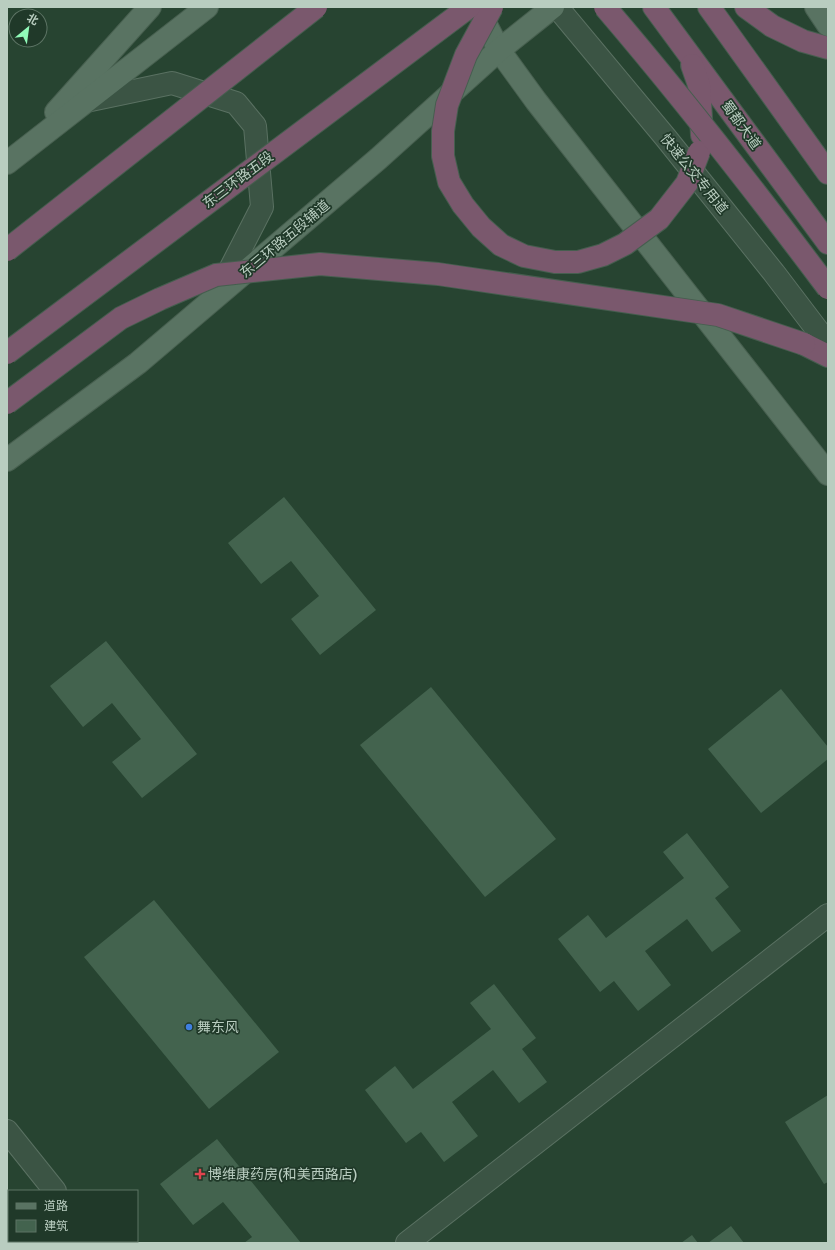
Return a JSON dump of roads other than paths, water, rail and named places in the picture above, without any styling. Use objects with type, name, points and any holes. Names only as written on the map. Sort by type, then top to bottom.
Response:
[{"type":"highway","points":[[7,250],[316,7]]},
{"type":"highway","name":"东三环路五段","points":[[7,353],[469,7]]},
{"type":"highway","points":[[492,7],[466,55],[447,105],[443,131],[443,156],[449,182],[463,205],[481,226],[501,245],[524,256],[555,262],[578,262],[603,255],[626,244],[659,219],[687,183],[699,152],[702,133],[699,85],[687,51]]},
{"type":"highway","points":[[605,7],[642,50],[763,202],[828,288]]},
{"type":"highway","name":"蜀都大道","points":[[654,7],[828,243]]},
{"type":"highway","points":[[709,7],[828,173]]},
{"type":"highway","points":[[746,7],[772,26],[803,41],[828,48]]},
{"type":"highway","points":[[7,403],[121,318],[160,299],[216,275],[320,264],[438,274],[718,315],[804,344],[828,356]]},
{"type":"main road","points":[[13,158],[150,7]]},
{"type":"main road","points":[[13,158],[207,7]]},
{"type":"main road","points":[[477,7],[499,50],[536,101],[828,474]]},
{"type":"main road","name":"东三环路五段辅道","points":[[7,460],[138,363],[378,159],[499,50],[553,7]]},
{"type":"main road","points":[[816,7],[828,25]]},
{"type":"street","name":"快速公交专用道","points":[[557,7],[666,138],[774,273],[828,344]]},
{"type":"street","points":[[86,101],[172,83],[236,103],[255,126],[262,207],[216,297]]},
{"type":"street","points":[[407,1243],[828,915]]},
{"type":"street","points":[[7,1132],[54,1190]]},
{"type":"place","name":"舞东风","points":[[189,1027]]},
{"type":"place","name":"博维康药房(和美西路店)","points":[[200,1174]]}]
